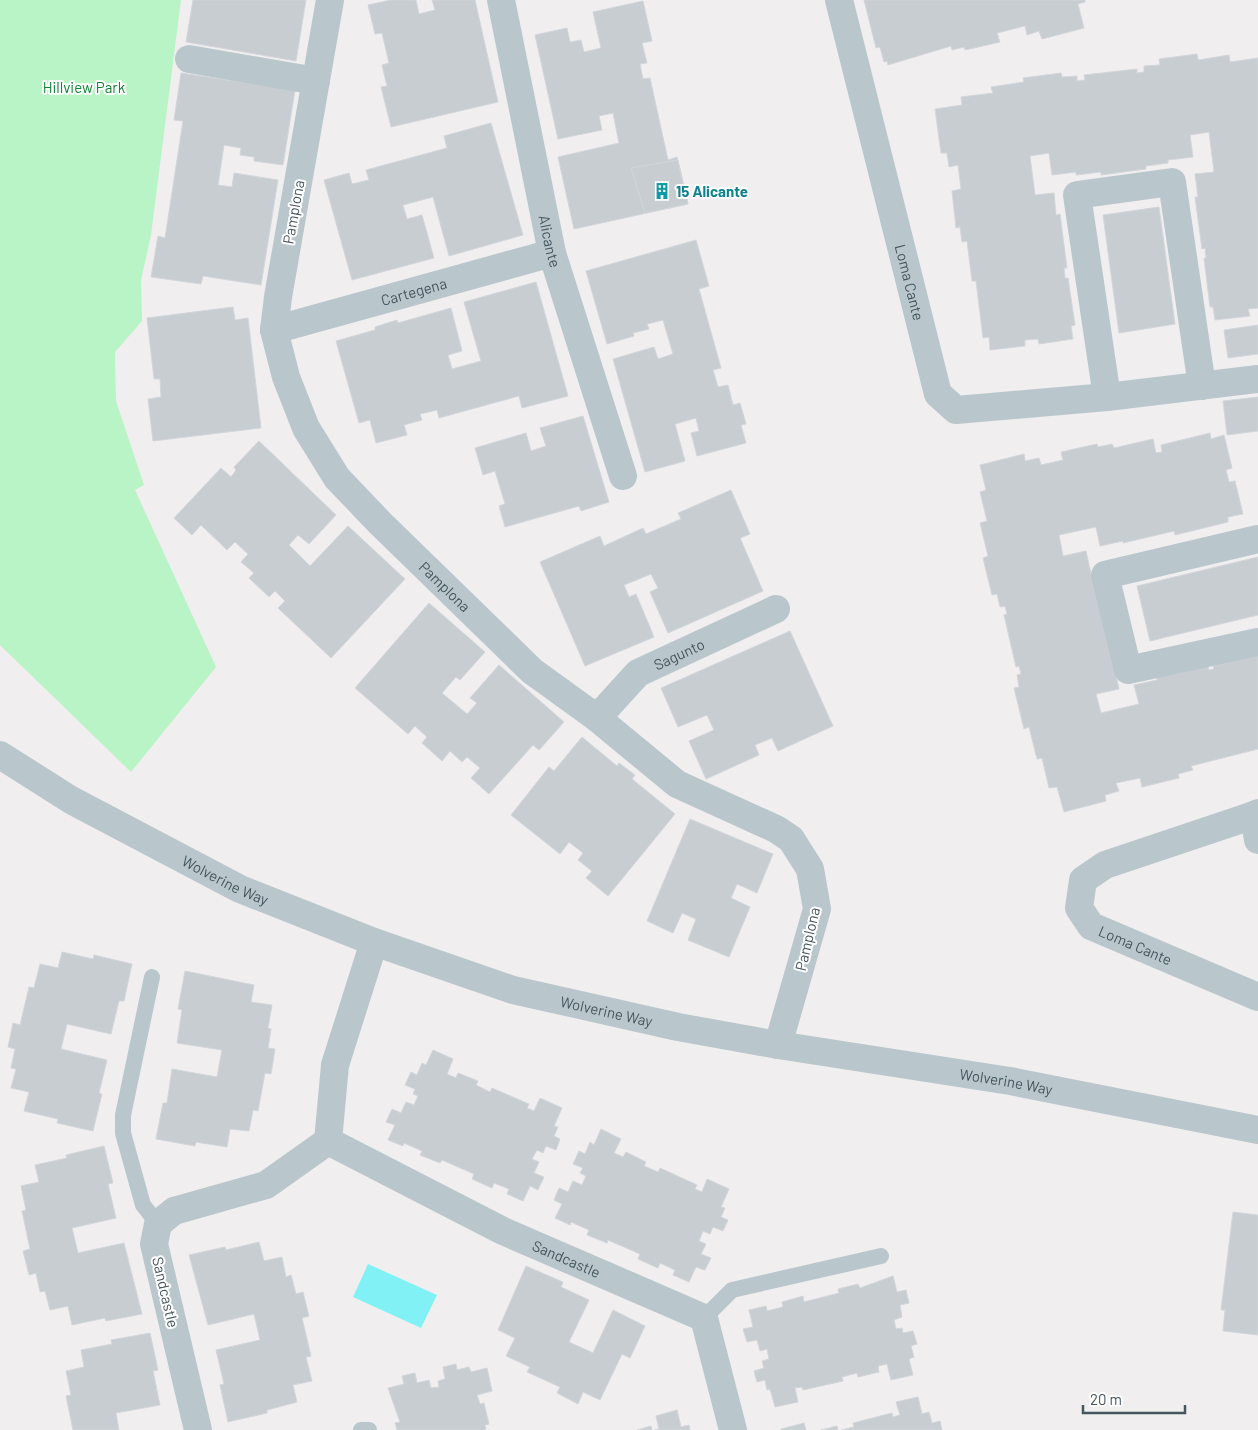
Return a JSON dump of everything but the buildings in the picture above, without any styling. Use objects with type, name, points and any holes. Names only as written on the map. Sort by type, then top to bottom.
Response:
[{"type":"street","name":"Pamplona","points":[[330,0],[278,297],[274,330],[286,377],[306,428],[337,478],[380,523],[532,671],[598,718],[677,784],[776,829],[791,839],[810,869],[817,909],[778,1045]]},
{"type":"street","name":"Alicante","points":[[501,0],[552,253],[623,476]]},
{"type":"street","name":"Loma Cante","points":[[840,0],[938,394],[956,410],[1107,397],[1258,379]]},
{"type":"street","points":[[189,59],[316,81]]},
{"type":"street","points":[[1107,397],[1077,195],[1172,182],[1202,386]]},
{"type":"street","name":"Cartegena","points":[[274,330],[552,253]]},
{"type":"street","points":[[1258,539],[1105,575],[1128,670],[1258,642]]},
{"type":"street","name":"Sagunto","points":[[598,718],[638,673],[776,609]]},
{"type":"street","name":"Wolverine Way","points":[[0,755],[71,800],[240,889],[374,942],[513,990],[678,1027],[778,1045],[1010,1081],[1258,1130]]},
{"type":"street","name":"Loma Cante","points":[[1257,823],[1105,865],[1083,880],[1079,908],[1091,926],[1258,997]]},
{"type":"street","points":[[158,1224],[174,1211],[266,1185],[328,1141],[335,1065],[374,942]]},
{"type":"street","name":"Sandcastle","points":[[328,1141],[503,1231],[704,1318]]},
{"type":"street","name":"Sandcastle","points":[[158,1224],[154,1244],[198,1430]]},
{"type":"street","points":[[704,1318],[733,1430]]},
{"type":"lane","points":[[152,977],[123,1115],[123,1133],[143,1205],[158,1224]]},
{"type":"lane","points":[[704,1318],[732,1290],[881,1256]]},
{"type":"lane","points":[[361,1430],[369,1430]]},
{"type":"green space","name":"Hillview Park","points":[[0,0],[181,0],[151,235],[141,280],[142,321],[115,352],[116,401],[144,485],[135,490],[216,667],[131,772],[0,645]]},
{"type":"water","points":[[368,1264],[437,1295],[421,1328],[353,1297]]},
{"type":"place","name":"15 Alicante","points":[[662,191]]}]
